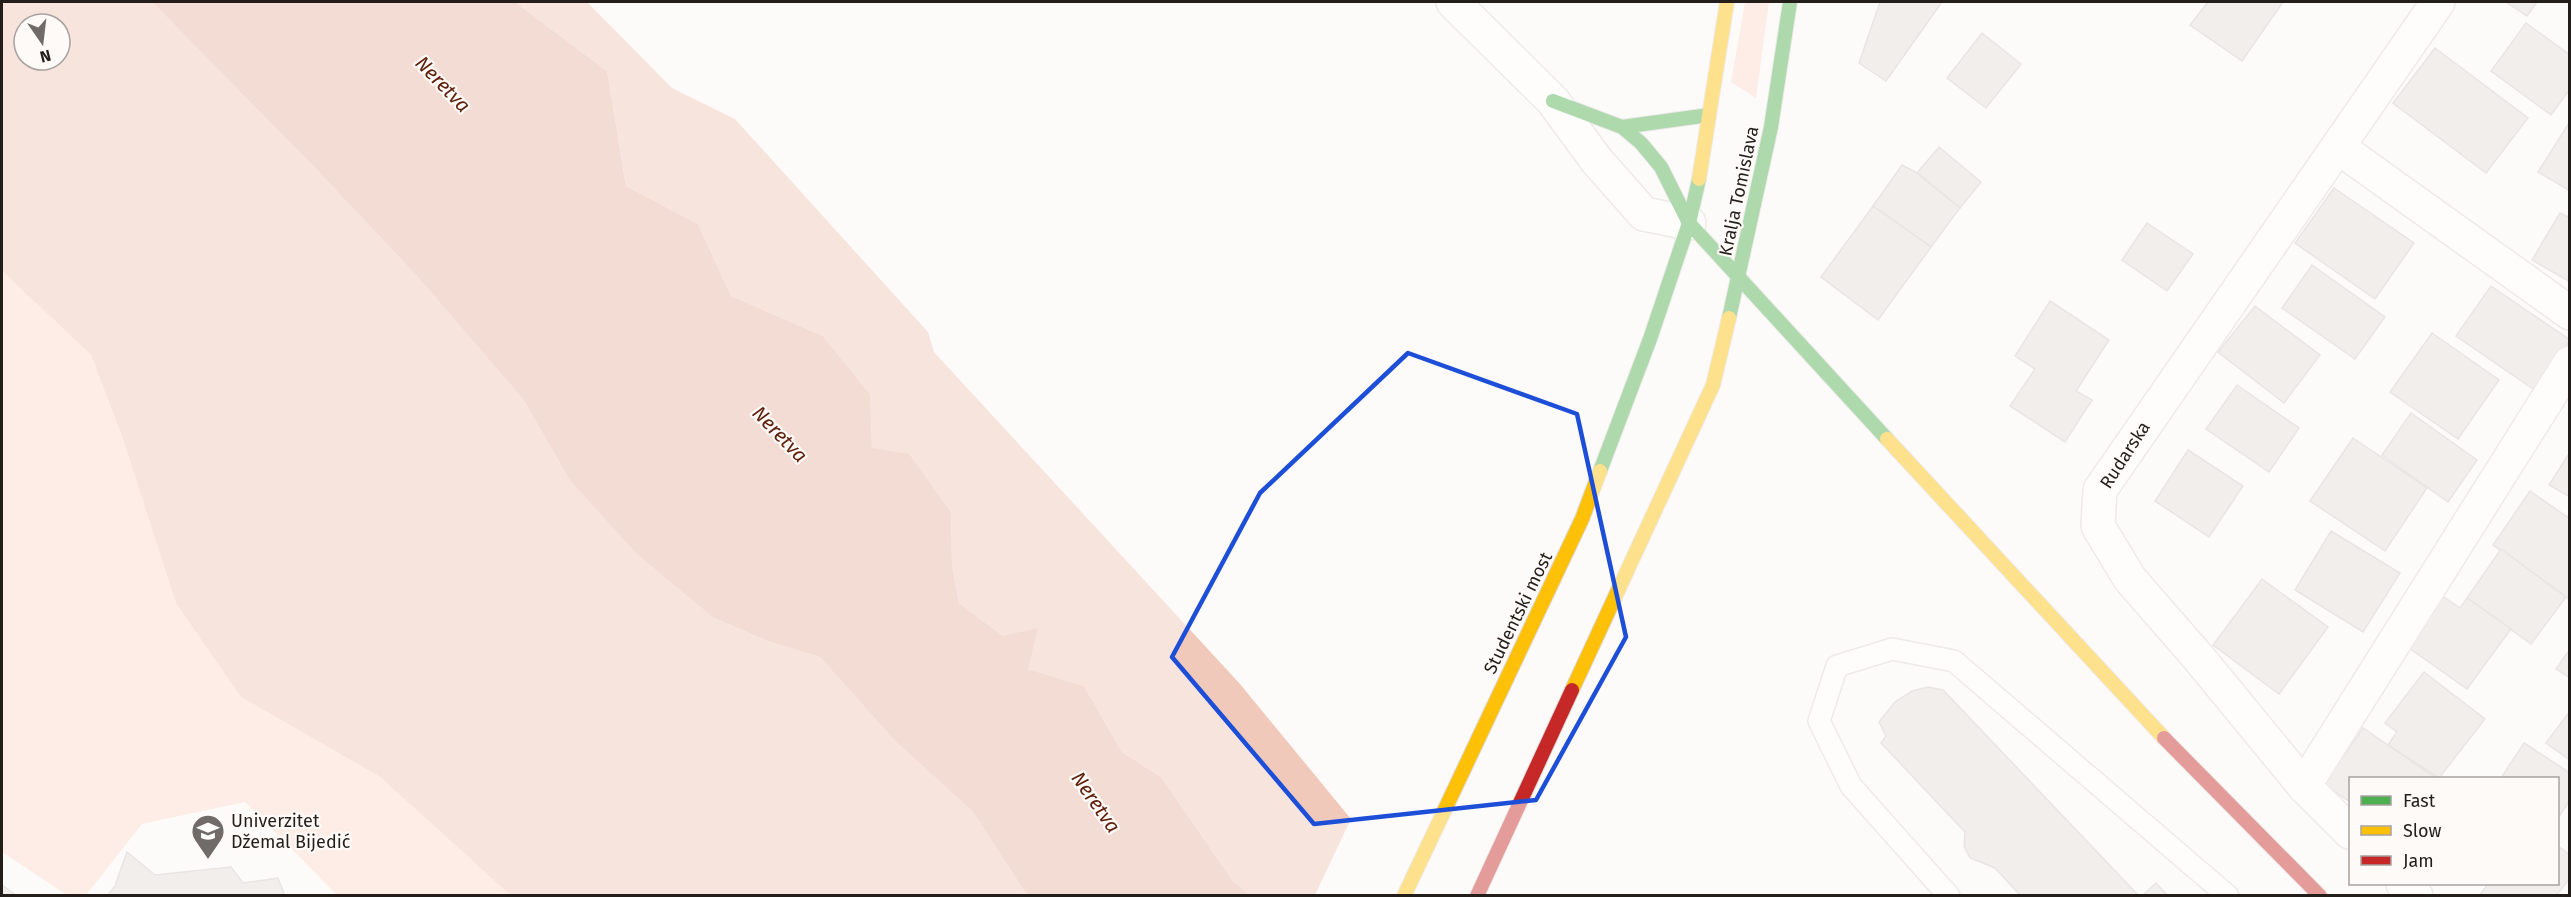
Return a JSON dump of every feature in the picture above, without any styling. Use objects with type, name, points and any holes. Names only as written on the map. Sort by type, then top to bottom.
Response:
[{"type":"main road","points":[[1689,223],[1698,183],[1727,2]]},
{"type":"main road","name":"Kralja Tomislava","points":[[1477,896],[1713,385],[1739,278],[1771,127],[1790,2]]},
{"type":"main road","points":[[1553,101],[1622,127],[1641,144],[1661,167],[1689,223],[2134,708],[2320,896]]},
{"type":"main road","points":[[1622,127],[1709,115]]},
{"type":"main road","name":"Studentski most","points":[[1404,896],[1582,519],[1650,339],[1689,223]]},
{"type":"street","points":[[1453,2],[1553,101],[1597,161],[1644,214],[1689,223]]},
{"type":"street","name":"Rudarska","points":[[2349,831],[2304,786],[2198,657],[2130,579],[2098,526],[2100,490],[2338,147],[2425,6]]},
{"type":"street","points":[[2338,147],[2570,313]]},
{"type":"street","points":[[2304,786],[2570,363]]},
{"type":"street","points":[[2404,885],[2416,896]]},
{"type":"lane","points":[[1948,896],[1851,786],[1819,721],[1837,666],[1892,649],[1954,661],[2228,896]]},
{"type":"highlighted area","points":[[1408,353],[1577,414],[1626,637],[1536,800],[1314,824],[1172,657],[1260,493]]},
{"type":"shaded area","points":[[2,2],[152,2],[316,169],[415,274],[523,399],[569,479],[714,618],[770,642],[820,657],[894,740],[973,812],[1027,895],[510,895],[380,777],[241,697],[176,603],[125,445],[91,355],[2,271]]},
{"type":"shaded area","points":[[515,2],[587,2],[672,88],[735,119],[928,332],[934,352],[1240,684],[1351,819],[1315,895],[1249,895],[1233,881],[1161,777],[1122,752],[1084,686],[1028,669],[1003,636],[959,603],[952,566],[951,513],[872,448],[870,394],[823,336],[731,296],[698,224],[626,186],[607,71]]},
{"type":"shaded area","points":[[1745,2],[1769,2],[1756,98],[1731,82]]},
{"type":"shaded area","points":[[2,271],[91,355],[125,445],[241,697],[380,777],[510,895],[337,895],[245,802],[142,824],[86,895],[67,895],[2,852]]},
{"type":"water","name":"Neretva","points":[[152,2],[515,2],[607,71],[626,186],[698,224],[731,296],[823,336],[870,394],[872,448],[909,454],[951,513],[952,566],[959,603],[1003,636],[1038,628],[1028,669],[1084,686],[1122,752],[1161,777],[1233,881],[1249,895],[1027,895],[973,812],[894,740],[820,657],[770,642],[714,618],[637,554],[569,479],[523,399],[415,274],[316,169]]},
{"type":"building","points":[[1880,2],[1942,2],[1886,81],[1859,63]]},
{"type":"building","points":[[2208,2],[2283,2],[2242,61],[2190,25]]},
{"type":"building","points":[[2506,2],[2537,2],[2527,16]]},
{"type":"building","points":[[2526,23],[2570,55],[2570,89],[2551,115],[2491,71]]},
{"type":"building","points":[[1982,33],[2021,64],[1986,108],[1947,78]]},
{"type":"building","points":[[2435,48],[2528,118],[2486,173],[2393,103]]},
{"type":"building","points":[[2570,124],[2570,191],[2538,172]]},
{"type":"building","points":[[1939,147],[1981,182],[1960,208],[1917,173]]},
{"type":"building","points":[[1902,165],[1917,173],[1960,208],[1931,247],[1873,206]]},
{"type":"building","points":[[2334,188],[2414,243],[2375,299],[2295,243]]},
{"type":"building","points":[[1873,206],[1931,247],[1878,320],[1821,277]]},
{"type":"building","points":[[2560,213],[2570,218],[2570,282],[2532,260]]},
{"type":"building","points":[[2147,223],[2193,254],[2167,291],[2122,260]]},
{"type":"building","points":[[2312,265],[2385,317],[2355,359],[2282,308]]},
{"type":"building","points":[[2491,286],[2570,340],[2536,391],[2456,336]]},
{"type":"building","points":[[2050,301],[2109,340],[2076,391],[2092,400],[2065,442],[2010,406],[2035,369],[2015,356]]},
{"type":"building","points":[[2255,306],[2320,355],[2284,403],[2218,352]]},
{"type":"building","points":[[2432,333],[2499,380],[2458,439],[2390,392]]},
{"type":"building","points":[[2237,385],[2299,428],[2269,472],[2206,429]]},
{"type":"building","points":[[2411,413],[2477,460],[2448,502],[2382,455]]},
{"type":"building","points":[[2353,438],[2427,488],[2385,551],[2310,501]]},
{"type":"building","points":[[2188,450],[2243,486],[2209,537],[2155,501]]},
{"type":"building","points":[[2570,452],[2570,497],[2549,485]]},
{"type":"building","points":[[2530,491],[2570,519],[2570,600],[2493,545]]},
{"type":"building","points":[[2331,531],[2400,573],[2363,632],[2295,590]]},
{"type":"building","points":[[2501,549],[2566,597],[2531,644],[2467,598]]},
{"type":"building","points":[[2262,579],[2328,627],[2279,694],[2213,645]]},
{"type":"building","points":[[2441,595],[2460,608],[2467,598],[2511,629],[2467,689],[2405,645]]},
{"type":"building","points":[[2570,649],[2570,678],[2556,669]]},
{"type":"building","points":[[2424,672],[2485,719],[2440,777],[2388,745],[2397,732],[2385,723]]},
{"type":"building","points":[[1928,687],[1943,690],[2139,896],[2021,896],[1995,868],[1970,858],[1964,846],[1965,832],[1881,743],[1886,736],[1879,722],[1895,702],[1912,691]]},
{"type":"building","points":[[2570,711],[2570,760],[2546,743]]},
{"type":"building","points":[[2363,728],[2435,777],[2349,777],[2349,801],[2324,784]]},
{"type":"building","points":[[2524,743],[2570,773],[2570,800],[2559,816],[2559,777],[2502,777]]},
{"type":"building","points":[[2559,847],[2570,855],[2570,878],[2556,896],[2479,896],[2487,885],[2559,885]]},
{"type":"building","points":[[127,852],[155,875],[231,867],[243,883],[278,878],[285,896],[107,896],[115,886]]},
{"type":"building","points":[[2156,883],[2168,896],[2142,896]]},
{"type":"building","points":[[2,885],[17,896],[2,896]]},
{"type":"traffic: fast","points":[[1729,318],[1771,127],[1790,2]]},
{"type":"traffic: fast","points":[[1553,101],[1622,127],[1641,143],[1661,167],[1689,223],[1887,439]]},
{"type":"traffic: fast","points":[[1622,127],[1709,115]]},
{"type":"traffic: fast","points":[[1600,471],[1650,339],[1689,223],[1699,179]]},
{"type":"traffic: slow","points":[[1699,179],[1727,2]]},
{"type":"traffic: slow","points":[[1572,690],[1713,385],[1729,318]]},
{"type":"traffic: slow","points":[[1887,439],[2164,738]]},
{"type":"traffic: slow","points":[[1404,896],[1582,519],[1600,471]]},
{"type":"traffic: jam","points":[[1477,896],[1572,690]]},
{"type":"traffic: jam","points":[[2164,738],[2320,896]]},
{"type":"place","name":"Univerzitet Džemal Bijedić","points":[[208,860]]}]
